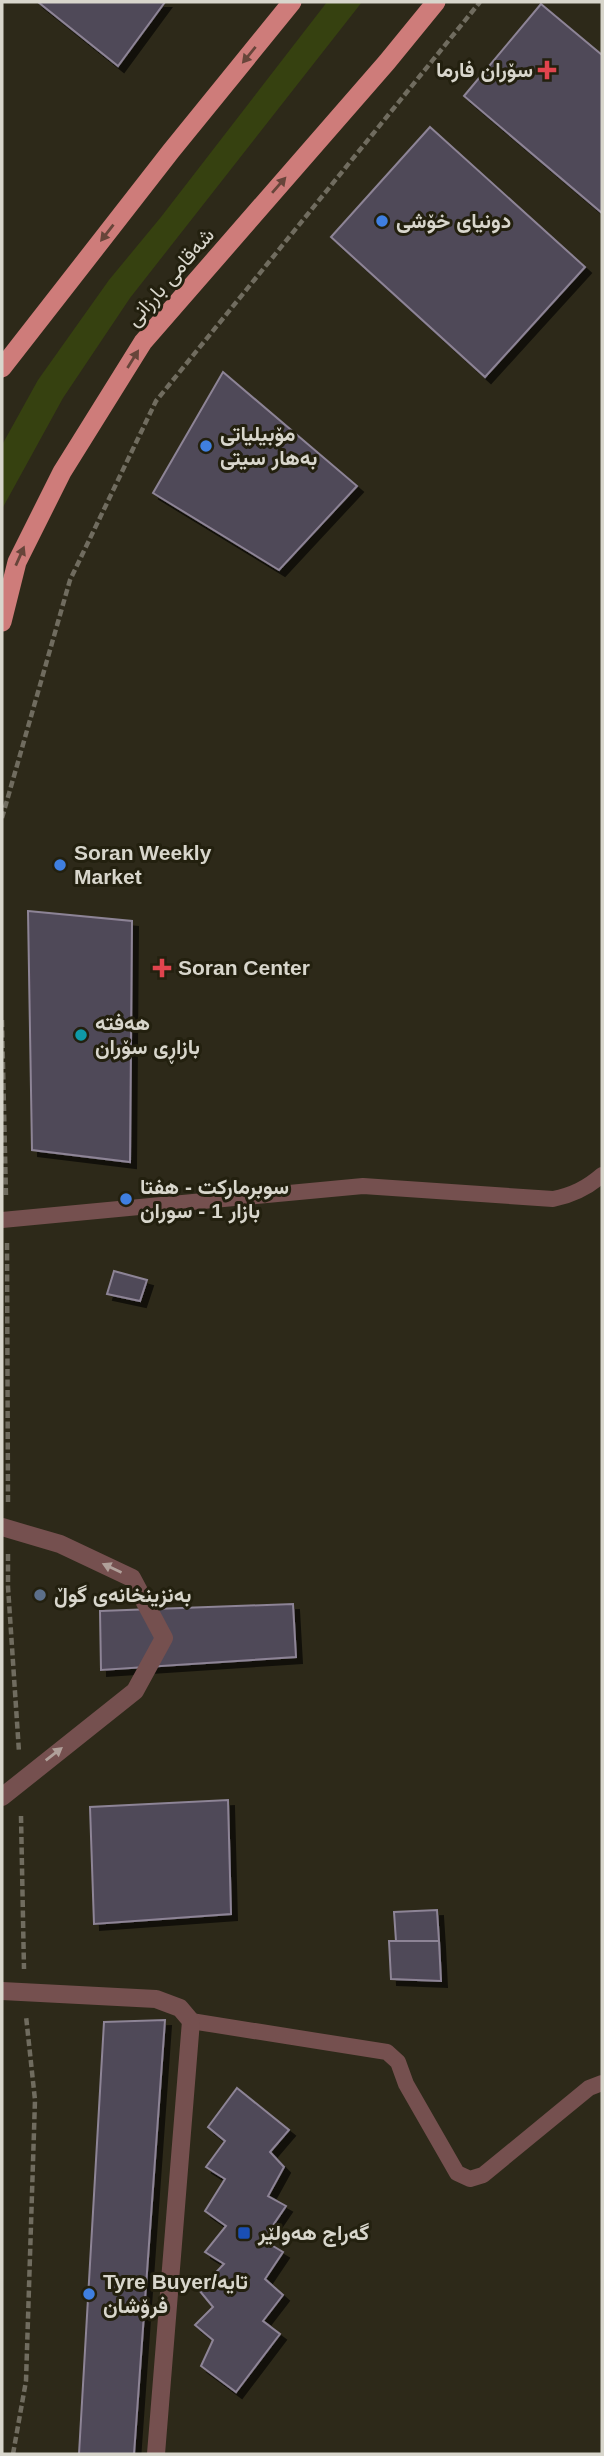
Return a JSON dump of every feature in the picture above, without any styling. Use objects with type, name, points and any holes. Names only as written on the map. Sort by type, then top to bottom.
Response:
[{"type":"highway","points":[[2,368],[171,151],[292,2]]},
{"type":"highway","name":"شەقامی بارزانی","points":[[2,622],[17,562],[56,483],[143,342],[436,2]]},
{"type":"street","points":[[2,1797],[135,1691],[164,1638],[132,1578],[60,1544],[5,1528]]},
{"type":"street","points":[[2,1991],[156,1999],[180,2008],[191,2021],[156,2454]]},
{"type":"lane","points":[[4,1220],[363,1186],[552,1199],[572,1195],[602,1175]]},
{"type":"lane","points":[[191,2021],[387,2052],[398,2062],[406,2084],[457,2173],[470,2179],[483,2175],[589,2088],[602,2083]]},
{"type":"path","points":[[2,818],[70,580],[156,401],[481,2]]},
{"type":"path","points":[[2,1020],[5,1528],[21,1781],[24,1992],[35,2100],[26,2381],[13,2454]]},
{"type":"green space","points":[[327,2],[362,2],[130,298],[63,398],[2,509],[2,445],[38,380],[109,280]]},
{"type":"building","points":[[38,2],[165,2],[118,66]]},
{"type":"building","points":[[541,4],[602,55],[602,213],[464,96]]},
{"type":"building","points":[[430,127],[585,267],[485,377],[331,237]]},
{"type":"building","points":[[223,372],[357,486],[279,570],[153,493]]},
{"type":"building","name":"هەفتە بازاڕی سۆران","points":[[28,911],[132,921],[130,1162],[32,1150]]},
{"type":"building","points":[[114,1271],[147,1280],[140,1301],[107,1294]]},
{"type":"building","points":[[293,1604],[296,1657],[101,1670],[100,1611]]},
{"type":"building","points":[[228,1800],[231,1914],[94,1924],[90,1807]]},
{"type":"building","points":[[437,1910],[439,1941],[396,1941],[394,1912]]},
{"type":"building","points":[[389,1941],[439,1941],[441,1981],[391,1979]]},
{"type":"building","points":[[165,2020],[134,2454],[79,2454],[104,2022]]},
{"type":"building","name":"گەراج هەولێر","points":[[237,2088],[289,2130],[270,2152],[284,2167],[268,2196],[286,2206],[263,2240],[283,2252],[265,2279],[283,2295],[263,2321],[280,2334],[236,2392],[201,2366],[213,2340],[195,2325],[213,2307],[199,2290],[224,2264],[205,2252],[226,2226],[205,2211],[225,2179],[206,2167],[225,2141],[208,2127]]},
{"type":"place","name":"سۆران فارما","points":[[547,70]]},
{"type":"place","name":"دونیای خۆشی","points":[[382,221]]},
{"type":"place","name":"مۆبیلیاتی بەهار سیتی","points":[[206,446]]},
{"type":"place","name":"Soran Weekly Market","points":[[60,865]]},
{"type":"place","name":"Soran Center","points":[[162,968]]},
{"type":"place","name":"هەفتە بازاڕی سۆران","points":[[81,1035]]},
{"type":"place","name":"سوبرماركت - هفتا بازار 1 - سوران","points":[[126,1199]]},
{"type":"place","name":"بەنزینخانەی گوڵ","points":[[40,1595]]},
{"type":"place","name":"گەراج هەولێر","points":[[244,2233]]},
{"type":"place","name":"Tyre Buyer/تایە فرۆشان","points":[[89,2294]]}]
